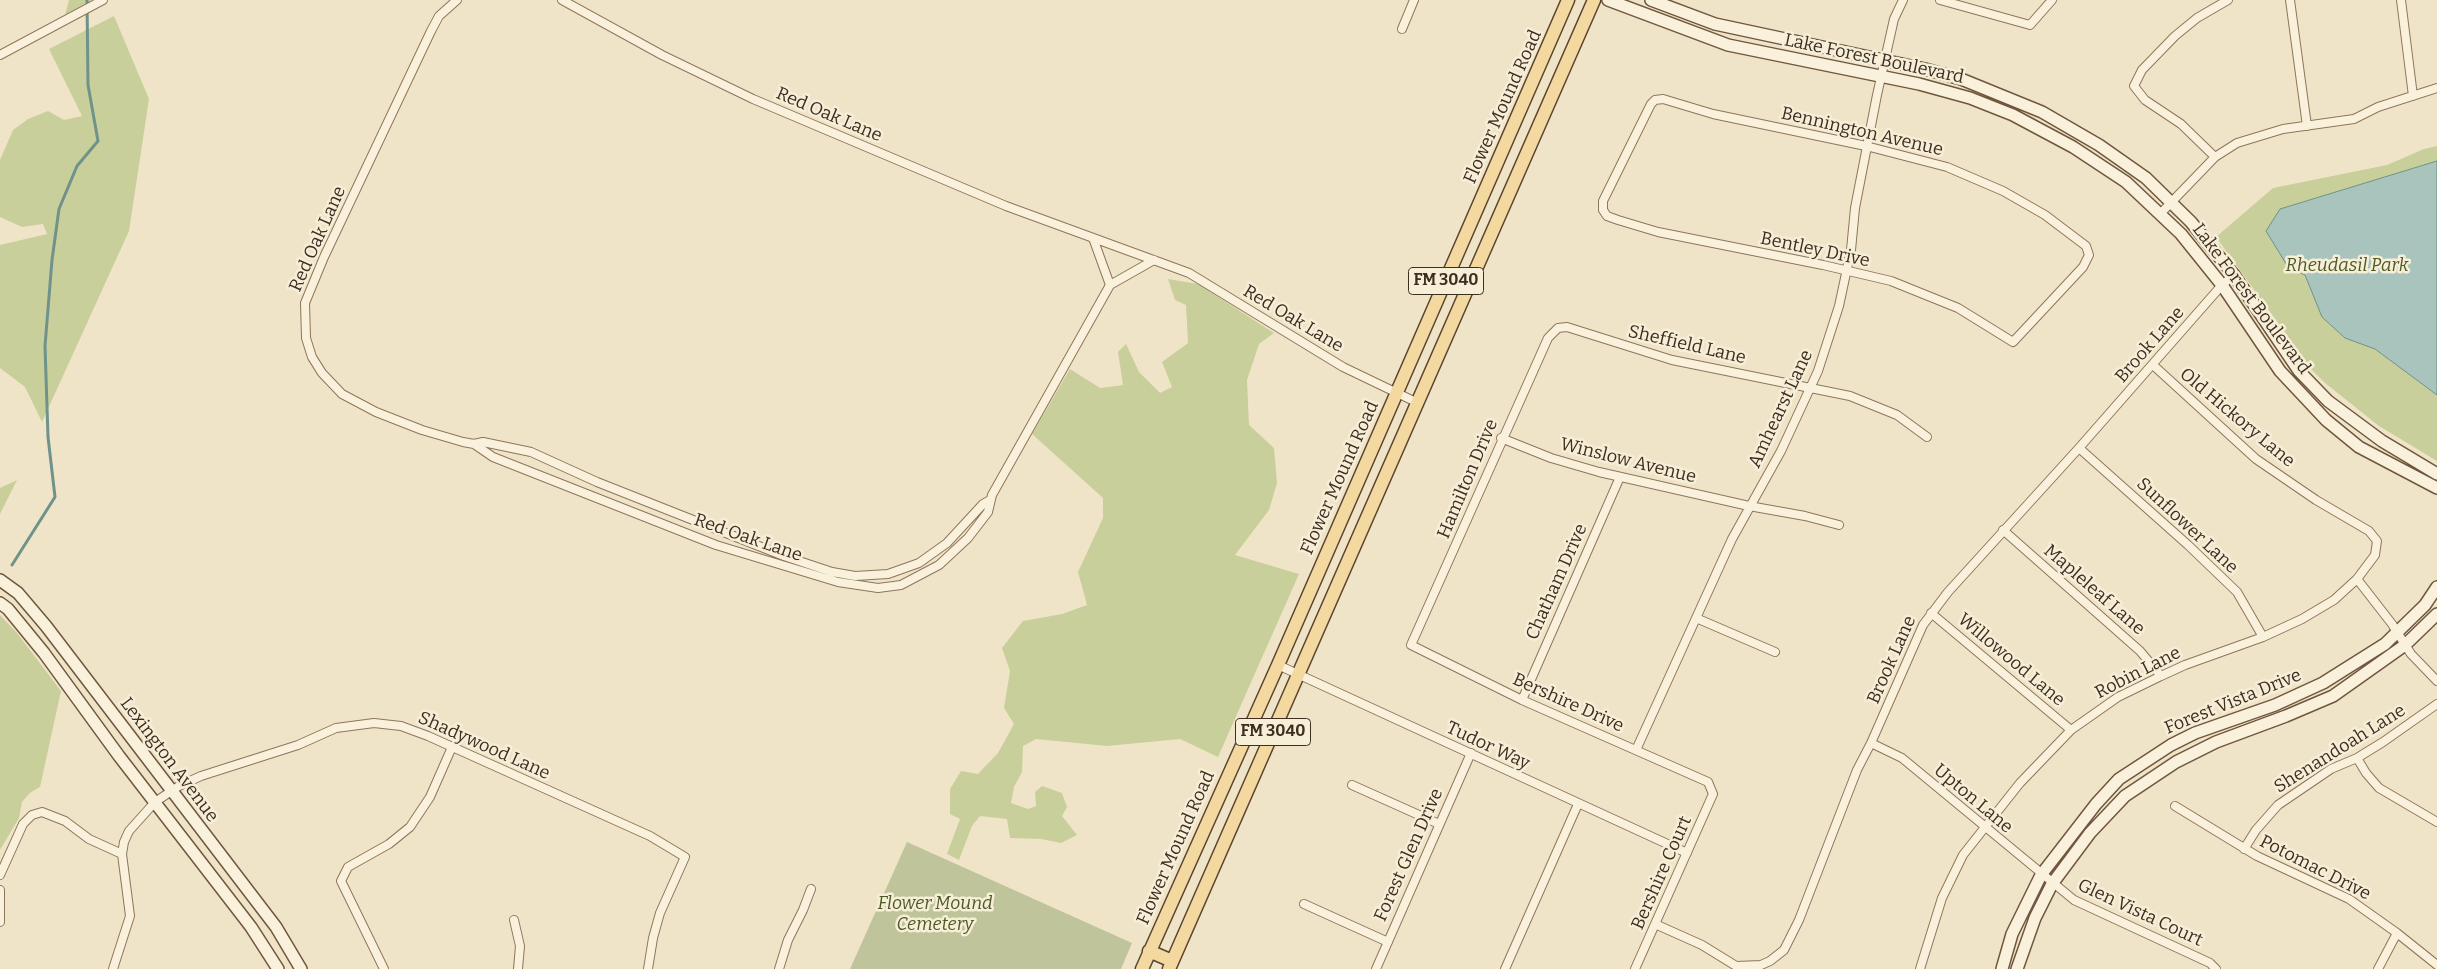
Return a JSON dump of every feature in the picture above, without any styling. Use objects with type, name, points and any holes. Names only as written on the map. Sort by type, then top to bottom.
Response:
[{"type":"main road","name":"Flower Mound Road","points":[[1142,969],[1278,665],[1568,0]]},
{"type":"main road","name":"FM 3040","points":[[1170,965],[1594,0]]},
{"type":"main road","points":[[1149,951],[1170,965]]},
{"type":"street","points":[[0,54],[103,0]]},
{"type":"street","name":"Red Oak Lane","points":[[458,0],[439,16],[430,31],[324,257],[305,303],[306,338],[314,360],[342,394],[376,412],[474,444],[493,457],[716,546],[812,575],[866,587],[902,585],[939,564],[968,538],[988,512],[990,500],[1110,285]]},
{"type":"street","name":"Red Oak Lane","points":[[562,0],[662,55],[753,99],[1006,206],[1189,273],[1328,358],[1396,394],[1418,403]]},
{"type":"street","points":[[1402,29],[1414,0]]},
{"type":"street","name":"Lake Forest Boulevard","points":[[1608,0],[1728,45],[1881,76],[1970,98],[2035,126],[2087,156],[2126,182],[2161,213],[2198,253],[2222,285],[2280,372],[2326,420],[2360,447],[2437,488]]},
{"type":"street","name":"Lake Forest Boulevard","points":[[1651,0],[1716,24],[1961,79],[2042,112],[2118,157],[2146,178],[2206,240],[2234,275],[2299,371],[2328,401],[2382,441],[2437,474]]},
{"type":"street","name":"Amhearst Lane","points":[[1636,750],[1732,539],[1781,451],[1812,388],[1830,336],[1847,270],[1866,146],[1894,19],[1903,0]]},
{"type":"street","points":[[1940,0],[2030,26],[2052,0]]},
{"type":"street","points":[[2215,157],[2181,124],[2145,100],[2134,86],[2142,70],[2175,36],[2197,18],[2228,0]]},
{"type":"street","points":[[2290,0],[2307,126]]},
{"type":"street","points":[[2401,0],[2413,96]]},
{"type":"street","points":[[2161,213],[2215,157],[2227,148],[2257,135],[2283,129],[2354,119],[2378,108],[2437,88]]},
{"type":"street","name":"Bennington Avenue","points":[[1603,210],[1603,201],[1651,104],[1655,100],[1663,99],[1712,114],[1866,146],[1947,167],[2003,191],[2058,224],[2086,246],[2089,255],[2084,267],[2013,342]]},
{"type":"street","name":"Bentley Drive","points":[[1603,210],[1607,216],[1658,232],[1847,270],[1915,289],[1958,308],[2013,342]]},
{"type":"street","points":[[1093,238],[1110,285],[1154,260]]},
{"type":"street","name":"Brook Lane","points":[[1655,924],[1702,945],[1736,966],[1762,965],[1775,958],[1784,950],[1799,920],[1857,770],[1871,744],[1923,625],[1931,613],[2222,285],[2234,275]]},
{"type":"street","name":"Sheffield Lane","points":[[1558,328],[1567,327],[1672,360],[1850,396],[1886,409],[1928,437]]},
{"type":"street","name":"Hamilton Drive","points":[[1411,645],[1548,338],[1558,328]]},
{"type":"street","name":"Old Hickory Lane","points":[[2153,365],[2256,458],[2316,500],[2358,524],[2378,541]]},
{"type":"street","name":"Winslow Avenue","points":[[1502,438],[1551,458],[1620,477],[1749,506],[1804,516],[1839,526]]},
{"type":"street","name":"Red Oak Lane","points":[[474,444],[483,442],[531,452],[597,482],[784,556],[832,572],[854,576],[888,574],[919,563],[947,544],[982,504],[990,500]]},
{"type":"street","name":"Sunflower Lane","points":[[2079,448],[2237,592],[2263,637]]},
{"type":"street","name":"Chatham Drive","points":[[1522,700],[1620,477]]},
{"type":"street","name":"Mapleleaf Lane","points":[[2003,530],[2140,651],[2160,676]]},
{"type":"street","name":"Robin Lane","points":[[1920,969],[1942,898],[1955,868],[2020,783],[2071,730],[2118,697],[2160,676],[2263,637],[2302,619],[2334,600],[2357,579],[2375,555],[2378,541]]},
{"type":"street","points":[[2357,579],[2397,631],[2405,645],[2437,681]]},
{"type":"street","name":"Lexington Avenue","points":[[0,580],[18,593],[46,626],[276,927],[301,969]]},
{"type":"street","name":"Forest Vista Drive","points":[[2002,969],[2012,934],[2041,875],[2096,804],[2119,779],[2146,760],[2195,733],[2275,705],[2323,683],[2385,644],[2425,604],[2437,587]]},
{"type":"street","name":"Lexington Avenue","points":[[0,603],[8,609],[44,653],[251,927],[278,969]]},
{"type":"street","name":"Willowood Lane","points":[[1931,613],[2071,730]]},
{"type":"street","name":"Forest Vista Drive","points":[[2017,969],[2035,918],[2052,884],[2090,833],[2125,796],[2176,762],[2216,742],[2333,696],[2405,645],[2437,614]]},
{"type":"street","points":[[1696,618],[1775,652]]},
{"type":"street","name":"Bershire Drive","points":[[1411,645],[1522,700],[1708,782],[1711,789]]},
{"type":"street","name":"Tudor Way","points":[[1278,665],[1687,853]]},
{"type":"street","name":"Shenandoah Lane","points":[[2244,848],[2256,830],[2278,805],[2332,769],[2357,758],[2437,704]]},
{"type":"street","name":"Shadywood Lane","points":[[113,969],[130,916],[122,854],[130,831],[155,802],[172,790],[201,776],[298,745],[336,728],[361,724],[402,726],[650,836],[685,857],[660,913],[653,938],[648,969]]},
{"type":"street","name":"Upton Lane","points":[[1871,744],[1902,758],[2052,884]]},
{"type":"street","points":[[384,969],[342,881],[348,867],[390,844],[410,826],[430,798],[452,747]]},
{"type":"street","name":"Forest Glen Drive","points":[[1376,969],[1471,753]]},
{"type":"street","points":[[2357,758],[2366,774],[2379,788],[2437,822]]},
{"type":"street","points":[[1352,785],[1439,824]]},
{"type":"street","name":"Bershire Court","points":[[1635,969],[1713,794],[1711,789]]},
{"type":"street","points":[[1504,969],[1578,804]]},
{"type":"street","name":"Potomac Drive","points":[[2175,806],[2244,848],[2348,900],[2397,933],[2437,965]]},
{"type":"street","points":[[0,875],[23,824],[32,815],[42,812],[65,822],[88,839],[122,854]]},
{"type":"street","name":"Glen Vista Court","points":[[2052,884],[2074,900],[2210,963],[2216,969]]},
{"type":"street","points":[[779,969],[788,940],[811,889]]},
{"type":"street","points":[[0,890],[0,922]]},
{"type":"street","points":[[1304,904],[1388,942]]},
{"type":"street","points":[[514,920],[520,946],[518,969]]},
{"type":"street","points":[[2378,969],[2397,933]]},
{"type":"green space","points":[[69,0],[92,0],[65,15]]},
{"type":"green space","points":[[114,16],[149,99],[129,231],[42,422],[25,387],[0,368],[0,245],[47,234],[43,224],[22,227],[0,217],[0,160],[13,130],[28,119],[48,111],[64,120],[82,116],[49,49]]},
{"type":"green space","name":"Rheudasil Park","points":[[2437,146],[2437,461],[2379,426],[2325,383],[2312,370],[2216,237],[2273,188],[2387,165],[2424,149]]},
{"type":"green space","points":[[1168,279],[1198,284],[1274,333],[1259,344],[1247,380],[1249,425],[1274,448],[1277,483],[1269,510],[1235,555],[1299,574],[1218,757],[1180,739],[1107,746],[1036,739],[1023,746],[1022,772],[1014,787],[1011,803],[1028,809],[1036,806],[1035,792],[1042,786],[1062,793],[1067,807],[1062,816],[1077,835],[1061,843],[1041,839],[1010,838],[1007,819],[980,816],[972,826],[959,860],[947,854],[960,819],[950,814],[950,789],[961,771],[978,774],[998,753],[1014,724],[1004,708],[1010,671],[1002,648],[1023,621],[1062,614],[1087,605],[1078,572],[1103,518],[1103,498],[1032,434],[1070,369],[1100,388],[1123,385],[1118,352],[1126,344],[1139,372],[1160,393],[1172,387],[1162,362],[1188,343],[1186,305],[1175,300]]},
{"type":"green space","points":[[17,480],[0,514],[0,488]]},
{"type":"green space","points":[[0,615],[17,633],[61,691],[40,787],[30,793],[22,802],[19,818],[0,850]]},
{"type":"green space","name":"Flower Mound Cemetery","points":[[907,842],[1132,943],[1121,969],[850,969]]},
{"type":"water","points":[[2437,161],[2437,395],[2375,349],[2345,338],[2322,317],[2305,275],[2288,267],[2266,231],[2280,209]]},
{"type":"waterway","points":[[12,565],[55,497],[48,437],[45,346],[52,260],[59,209],[77,166],[98,141],[88,85],[87,0]]}]
